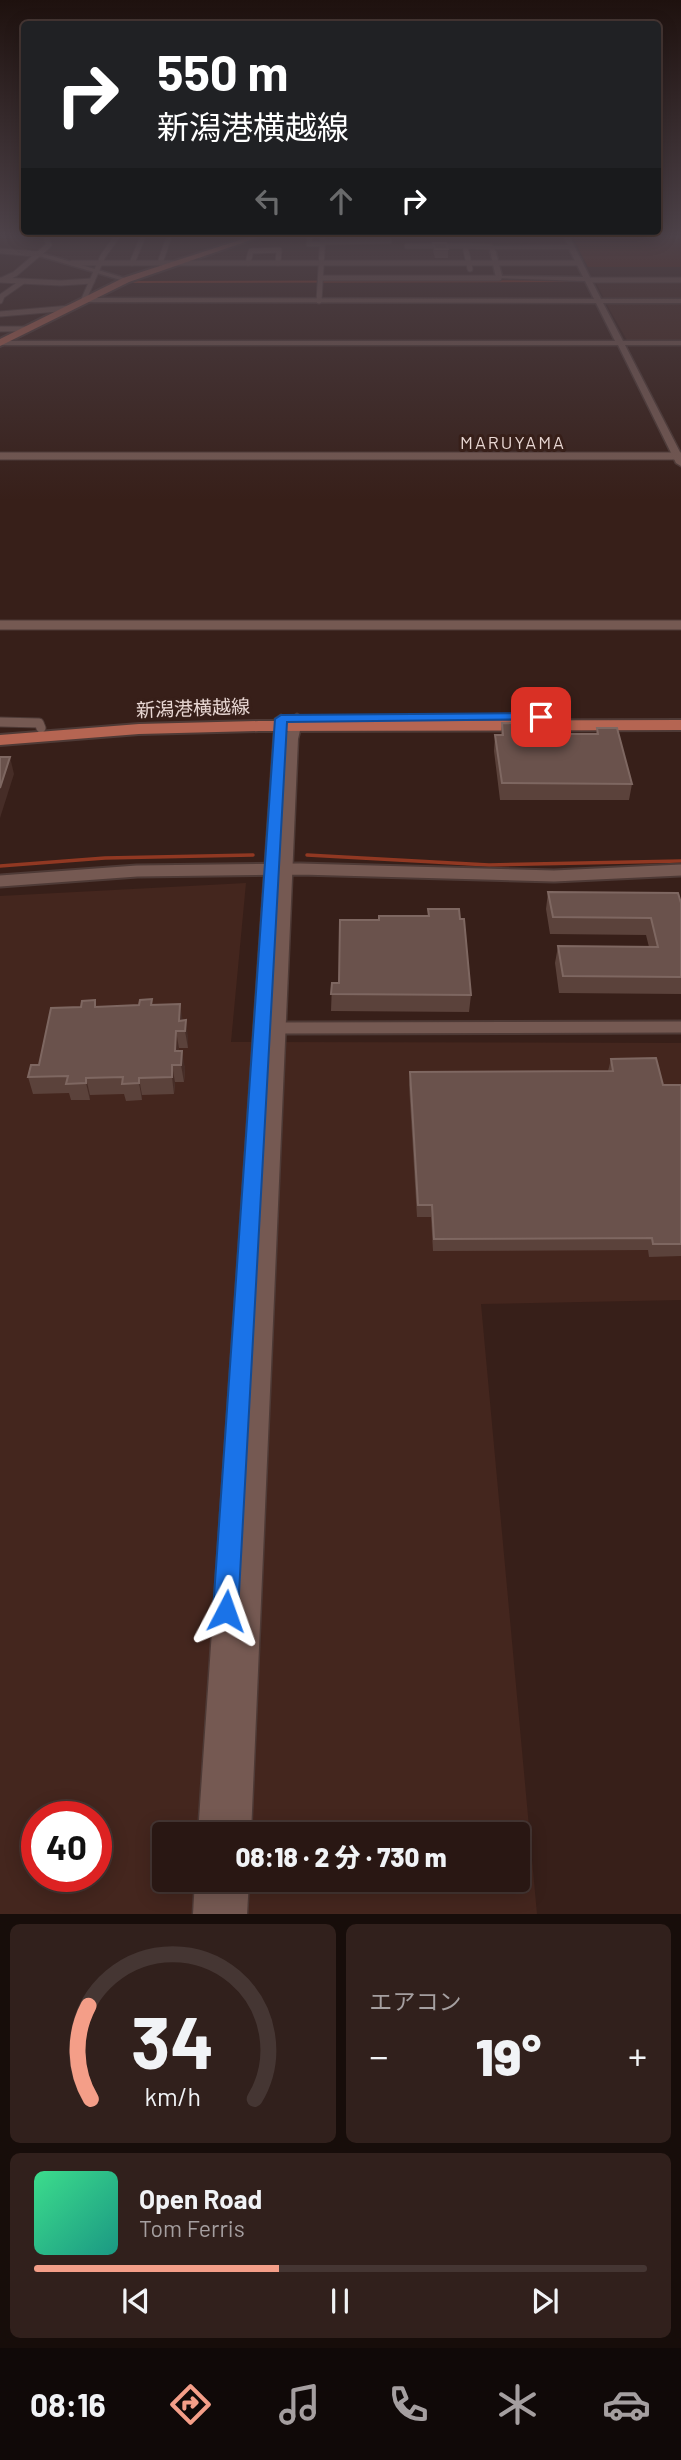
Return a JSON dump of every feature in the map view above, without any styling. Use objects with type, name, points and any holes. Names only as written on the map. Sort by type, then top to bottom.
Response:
[{"type":"main road","points":[[0,343],[39,323]]},
{"type":"main road","name":"新潟港横越線","points":[[0,740],[139,729],[288,722],[681,717]]},
{"type":"main road","name":"新潟港横越線","points":[[0,733],[143,722],[681,725]]},
{"type":"street","points":[[0,456],[680,458],[609,323]]},
{"type":"street","points":[[0,328],[28,329]]},
{"type":"street","points":[[0,343],[681,343]]},
{"type":"street","points":[[0,625],[681,625]]},
{"type":"street","points":[[0,722],[38,723],[41,729]]},
{"type":"street","points":[[213,1822],[288,722]]},
{"type":"street","points":[[0,881],[137,871],[554,876],[681,870]]},
{"type":"street","points":[[238,1822],[277,1028],[279,871]]},
{"type":"street","points":[[277,1028],[681,1027]]},
{"type":"street","points":[[207,1914],[208,1892]]},
{"type":"street","points":[[233,1914],[234,1892]]},
{"type":"shaded area","points":[[617,323],[681,323],[681,342],[628,342]]},
{"type":"shaded area","points":[[246,883],[231,1042],[681,1043],[681,1300],[481,1304],[529,1822],[152,1822],[152,1892],[530,1892],[530,1838],[537,1914],[0,1914],[0,896]]},
{"type":"building","points":[[502,723],[557,724],[559,734],[598,734],[597,728],[617,728],[632,784],[502,783],[495,735],[503,735]]},
{"type":"building","points":[[0,757],[10,757],[0,788]]},
{"type":"building","points":[[548,892],[678,893],[681,903],[681,977],[563,976],[558,946],[658,947],[651,918],[553,917]]},
{"type":"building","points":[[428,909],[459,909],[460,919],[464,919],[471,995],[331,994],[332,983],[339,983],[340,920],[379,920],[379,916],[429,916]]},
{"type":"building","points":[[152,999],[151,1005],[180,1004],[179,1021],[186,1020],[185,1031],[176,1031],[175,1051],[182,1051],[181,1065],[172,1065],[172,1077],[139,1078],[139,1083],[122,1084],[123,1077],[86,1078],[86,1083],[66,1084],[68,1076],[28,1077],[31,1065],[39,1065],[51,1008],[81,1007],[82,1001],[95,1000],[95,1007],[139,1005],[140,1000]]},
{"type":"building","points":[[656,1058],[663,1085],[681,1085],[681,1244],[653,1244],[652,1238],[434,1239],[432,1205],[418,1205],[410,1072],[613,1071],[611,1059]]},
{"type":"waterway","points":[[0,866],[105,858],[253,855]]},
{"type":"waterway","points":[[307,855],[489,865],[681,861]]},
{"type":"district","name":"MARUYAMA","points":[[513,443]]},
{"type":"route","points":[[226,1611],[281,719],[541,717]]}]
